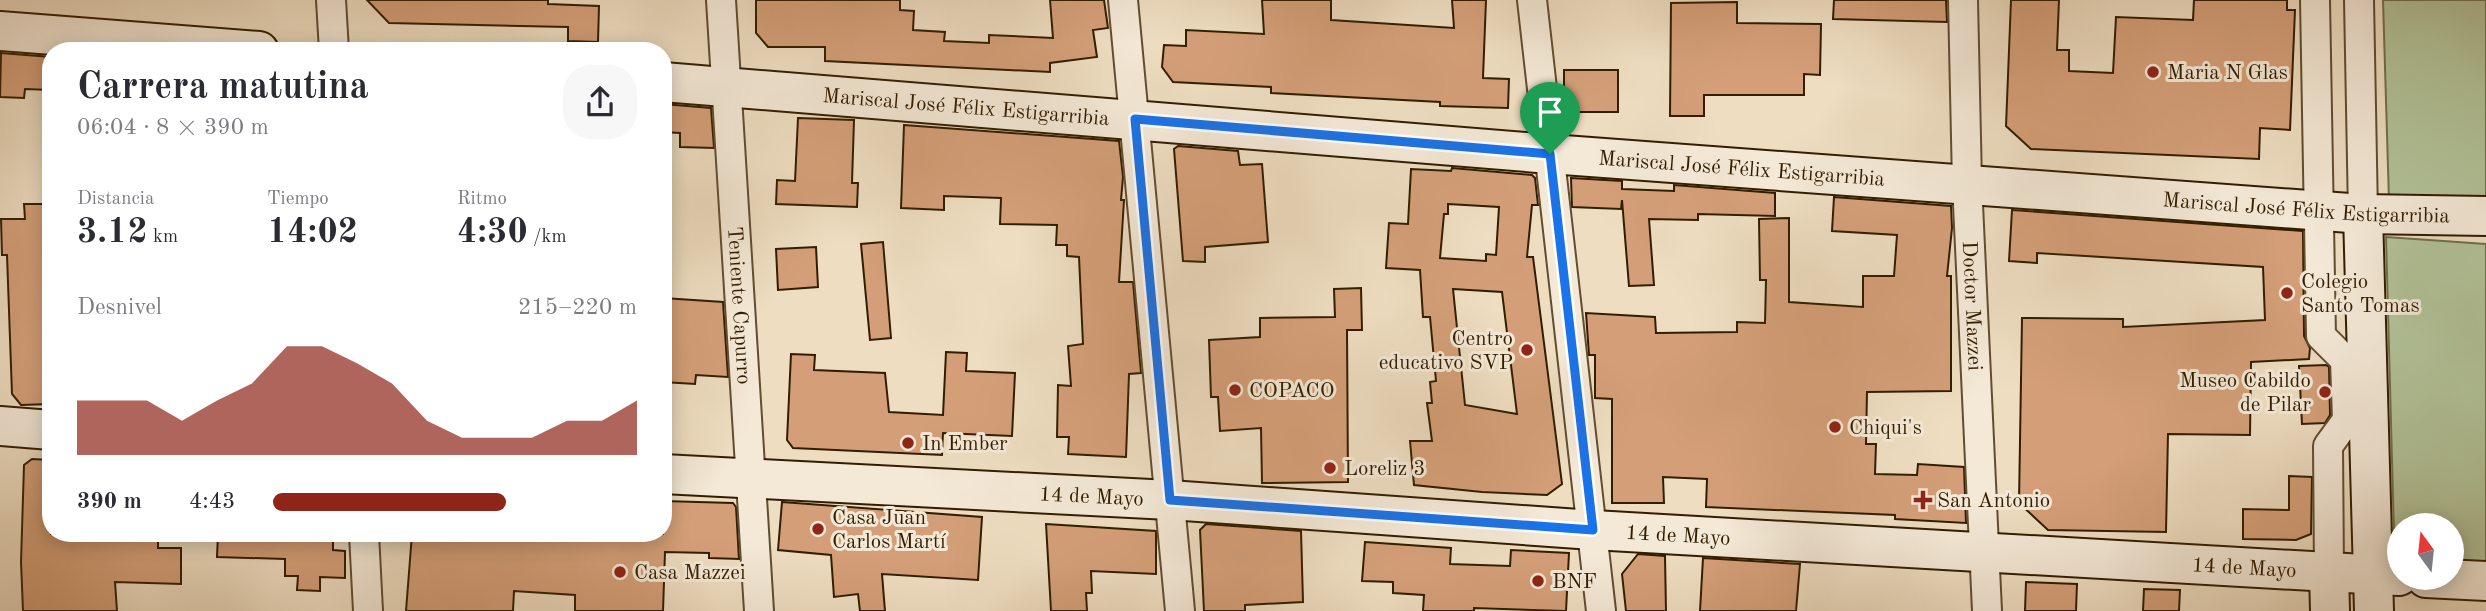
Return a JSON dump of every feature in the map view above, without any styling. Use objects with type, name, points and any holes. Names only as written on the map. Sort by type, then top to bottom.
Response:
[{"type":"main road","points":[[0,31],[142,42]]},
{"type":"main road","name":"Mariscal José Félix Estigarribia","points":[[672,83],[1550,154],[2363,214],[2486,216]]},
{"type":"main road","points":[[2363,214],[2382,587]]},
{"type":"main road","points":[[0,426],[42,429]]},
{"type":"main road","name":"14 de Mayo","points":[[672,474],[1170,500],[1593,530],[2329,572],[2382,587]]},
{"type":"main road","points":[[2329,572],[2330,611]]},
{"type":"main road","points":[[2464,580],[2486,581]]},
{"type":"street","points":[[331,0],[333,42]]},
{"type":"street","name":"Teniente Capurro","points":[[721,0],[760,611]]},
{"type":"street","points":[[1123,0],[1180,611]]},
{"type":"street","points":[[1532,0],[1601,611]]},
{"type":"street","name":"Doctor Mazzei","points":[[1963,0],[1967,183],[1987,611]]},
{"type":"street","points":[[2315,0],[2321,336],[2345,360],[2347,419],[2328,446],[2329,572]]},
{"type":"street","points":[[2359,0],[2363,214]]},
{"type":"street","points":[[364,542],[368,611]]},
{"type":"green space","points":[[2383,0],[2486,0],[2486,206],[2389,201]]},
{"type":"green space","points":[[2386,237],[2486,244],[2486,575],[2464,574],[2464,513],[2393,513]]},
{"type":"building","points":[[367,0],[548,0],[548,4],[599,6],[598,42],[568,41],[568,27],[389,23]]},
{"type":"building","points":[[756,0],[900,0],[900,10],[914,11],[913,30],[945,32],[944,41],[989,43],[989,35],[1053,38],[1050,0],[1104,0],[1108,28],[1093,30],[1097,57],[1050,63],[1050,72],[825,61],[825,47],[768,47],[756,33]]},
{"type":"building","points":[[1262,0],[1331,0],[1331,20],[1454,28],[1452,0],[1486,0],[1483,78],[1509,79],[1508,108],[1440,106],[1440,102],[1271,93],[1271,87],[1173,82],[1162,67],[1164,45],[1186,46],[1186,30],[1264,34]]},
{"type":"building","points":[[1834,0],[1946,0],[1947,22],[1833,19]]},
{"type":"building","name":"Maria N Glas","points":[[2011,0],[2059,0],[2057,50],[2069,50],[2069,71],[2113,73],[2116,17],[2193,20],[2194,0],[2287,0],[2287,10],[2295,10],[2290,130],[2260,128],[2259,159],[2031,149],[2006,126]]},
{"type":"building","points":[[1737,2],[1737,23],[1821,24],[1820,75],[1804,74],[1804,95],[1704,95],[1704,116],[1670,116],[1671,3]]},
{"type":"building","points":[[1,53],[42,56],[42,90],[25,89],[24,98],[0,97]]},
{"type":"building","points":[[1564,70],[1618,70],[1618,112],[1574,112],[1564,98]]},
{"type":"building","points":[[672,105],[711,108],[714,148],[680,147],[680,133],[672,133]]},
{"type":"building","points":[[798,118],[854,120],[852,183],[858,183],[857,207],[776,204],[777,180],[795,181]]},
{"type":"building","points":[[904,125],[1119,141],[1123,177],[1121,200],[1124,200],[1119,282],[1133,282],[1141,373],[1129,374],[1126,457],[1068,454],[1069,437],[1057,437],[1058,385],[1071,386],[1068,346],[1083,344],[1079,257],[1067,256],[1067,245],[1056,245],[1057,225],[1000,224],[1001,198],[944,196],[944,210],[901,208]]},
{"type":"building","points":[[1178,146],[1238,151],[1240,165],[1262,164],[1268,242],[1205,247],[1205,262],[1183,261],[1174,149]]},
{"type":"building","points":[[1452,168],[1532,175],[1535,178],[1538,205],[1532,205],[1527,257],[1533,257],[1562,484],[1547,495],[1414,485],[1410,441],[1432,441],[1427,403],[1432,403],[1430,382],[1436,381],[1430,317],[1423,317],[1420,270],[1386,268],[1389,223],[1408,224],[1411,169],[1451,171]],"holes":[[[1448,204],[1499,207],[1496,255],[1486,254],[1486,261],[1440,258],[1444,214],[1448,214]],[[1453,289],[1502,292],[1517,414],[1465,405]]]},
{"type":"building","points":[[1571,178],[1622,181],[1622,189],[1674,191],[1674,185],[1775,193],[1775,216],[1698,214],[1698,220],[1649,219],[1654,285],[1629,286],[1622,200],[1621,209],[1572,207]]},
{"type":"building","points":[[1834,197],[1951,206],[1952,228],[1947,276],[1951,276],[1951,391],[1867,392],[1866,444],[1876,444],[1875,474],[1917,475],[1918,464],[1964,467],[1966,523],[1895,519],[1895,515],[1706,507],[1707,479],[1663,477],[1664,503],[1612,503],[1612,399],[1595,398],[1595,355],[1589,355],[1586,313],[1655,317],[1656,333],[1737,332],[1737,322],[1765,323],[1766,280],[1760,280],[1759,219],[1789,218],[1789,302],[1863,307],[1863,276],[1894,276],[1897,235],[1832,231]]},
{"type":"building","points":[[24,204],[42,204],[42,404],[21,405],[12,394],[7,255],[2,255],[1,219],[25,219]]},
{"type":"building","points":[[2012,210],[2303,231],[2304,336],[2310,348],[2309,359],[2251,362],[2250,435],[2168,434],[2166,532],[2048,530],[2019,503],[2022,318],[2123,319],[2123,327],[2265,320],[2263,267],[2037,253],[2037,263],[2009,261]]},
{"type":"building","points":[[883,242],[891,338],[870,340],[861,244]]},
{"type":"building","points":[[816,247],[818,287],[778,290],[776,249]]},
{"type":"building","points":[[1361,288],[1362,330],[1347,330],[1348,482],[1262,483],[1261,428],[1220,431],[1218,397],[1211,397],[1209,340],[1260,337],[1260,318],[1335,317],[1334,289]]},
{"type":"building","points":[[672,299],[723,302],[728,377],[696,375],[695,384],[672,383]]},
{"type":"building","points":[[946,352],[967,353],[966,371],[1015,373],[1012,436],[943,433],[942,455],[793,448],[787,440],[791,354],[815,355],[814,370],[885,373],[889,412],[943,415]]},
{"type":"building","name":"Museo Cabildo de Pilar","points":[[2299,366],[2329,367],[2330,415],[2325,423],[2302,424]]},
{"type":"building","points":[[32,459],[42,460],[42,542],[158,542],[158,548],[181,548],[181,584],[115,582],[117,611],[23,611],[21,562],[24,465]]},
{"type":"building","points":[[2289,476],[2312,477],[2311,534],[2296,540],[2243,539],[2243,509],[2289,510]]},
{"type":"building","points":[[672,501],[733,503],[736,507],[739,559],[709,558],[709,553],[665,552],[663,611],[575,611],[575,595],[514,591],[513,611],[406,611],[411,542],[672,542]]},
{"type":"building","points":[[782,502],[982,517],[978,580],[882,574],[885,611],[860,611],[858,594],[834,597],[831,555],[778,550]]},
{"type":"building","points":[[1046,524],[1156,531],[1156,574],[1091,571],[1092,593],[1086,593],[1087,611],[1051,611]]},
{"type":"building","points":[[1206,524],[1301,531],[1303,602],[1245,605],[1245,611],[1204,611],[1200,530]]},
{"type":"building","points":[[218,542],[333,542],[333,550],[345,551],[345,578],[320,577],[320,591],[297,590],[298,576],[285,576],[285,559],[217,557]]},
{"type":"building","points":[[1365,542],[1451,548],[1450,564],[1510,566],[1511,550],[1569,553],[1566,611],[1474,608],[1474,611],[1423,611],[1424,595],[1393,593],[1393,582],[1362,581]]},
{"type":"building","points":[[1638,554],[1665,556],[1666,611],[1626,611],[1622,574]]},
{"type":"building","points":[[1703,558],[1800,564],[1796,611],[1700,611]]},
{"type":"building","points":[[2026,582],[2077,584],[2076,611],[2025,611]]},
{"type":"building","points":[[2144,589],[2180,590],[2179,611],[2143,611]]},
{"type":"place","name":"Maria N Glas","points":[[2153,72]]},
{"type":"place","name":"Colegio Santo Tomas","points":[[2287,293]]},
{"type":"place","name":"Centro educativo SVP","points":[[1527,350]]},
{"type":"place","name":"COPACO","points":[[1235,390]]},
{"type":"place","name":"Museo Cabildo de Pilar","points":[[2325,392]]},
{"type":"place","name":"Chiqui's","points":[[1835,427]]},
{"type":"place","name":"In Ember","points":[[908,443]]},
{"type":"place","name":"Loreliz 3","points":[[1330,468]]},
{"type":"place","name":"San Antonio","points":[[1923,500]]},
{"type":"place","name":"Casa Juan Carlos Martí","points":[[818,529]]},
{"type":"place","name":"Casa Mazzei","points":[[620,572]]},
{"type":"place","name":"BNF","points":[[1538,581]]},
{"type":"route","points":[[1135,119],[1550,154],[1593,530],[1170,500],[1135,119]]}]
